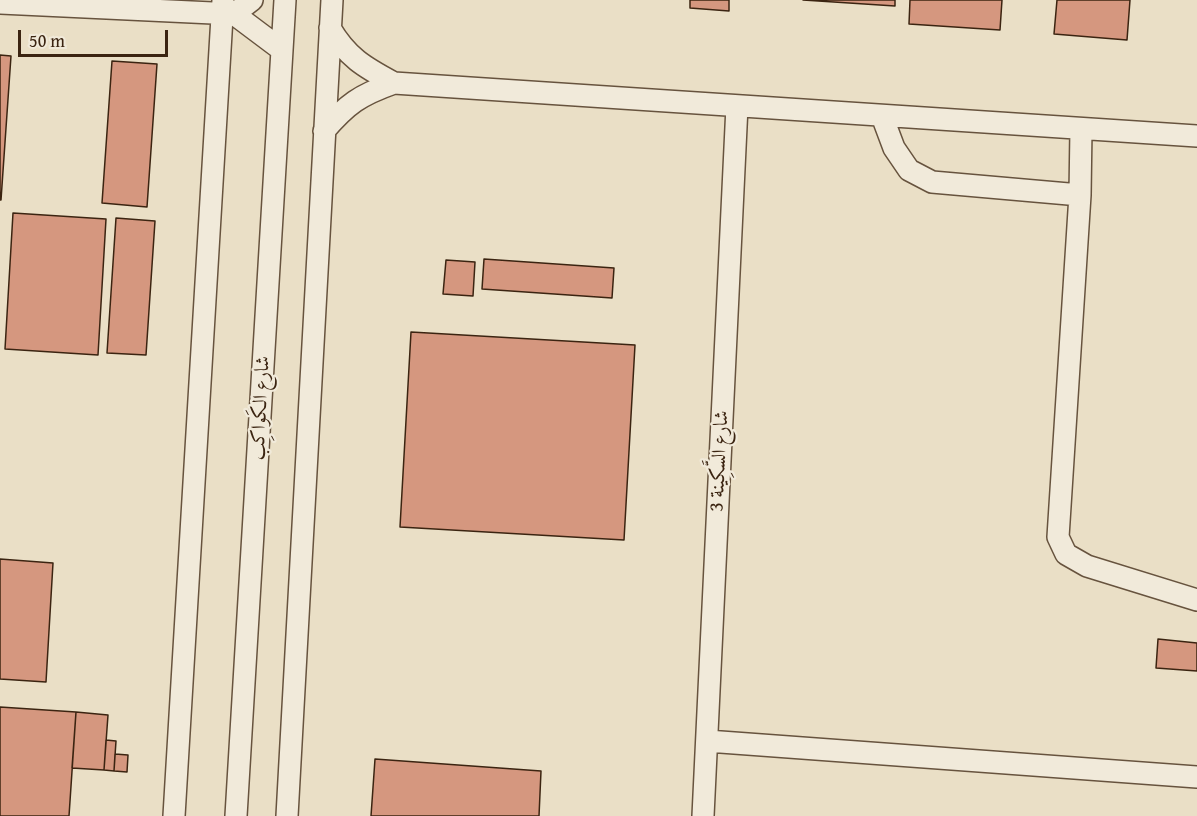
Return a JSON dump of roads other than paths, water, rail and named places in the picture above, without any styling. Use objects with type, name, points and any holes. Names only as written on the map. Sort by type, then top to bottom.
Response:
[{"type":"street","points":[[0,3],[227,9],[252,0]]},
{"type":"street","name":"شارع الكَواكِب","points":[[236,816],[285,0]]},
{"type":"street","points":[[287,816],[332,0]]},
{"type":"street","points":[[227,9],[282,50]]},
{"type":"street","points":[[174,816],[227,9]]},
{"type":"street","points":[[330,28],[342,49],[363,67],[394,83]]},
{"type":"street","points":[[324,131],[344,107],[363,94],[394,83],[1197,136]]},
{"type":"street","name":"شارع السَّكِينة 3","points":[[703,816],[737,106]]},
{"type":"street","points":[[882,116],[894,148],[909,170],[932,182],[1080,195]]},
{"type":"street","points":[[1081,129],[1080,195],[1058,537],[1066,554],[1087,566],[1197,600]]},
{"type":"street","points":[[707,741],[1197,777]]}]
